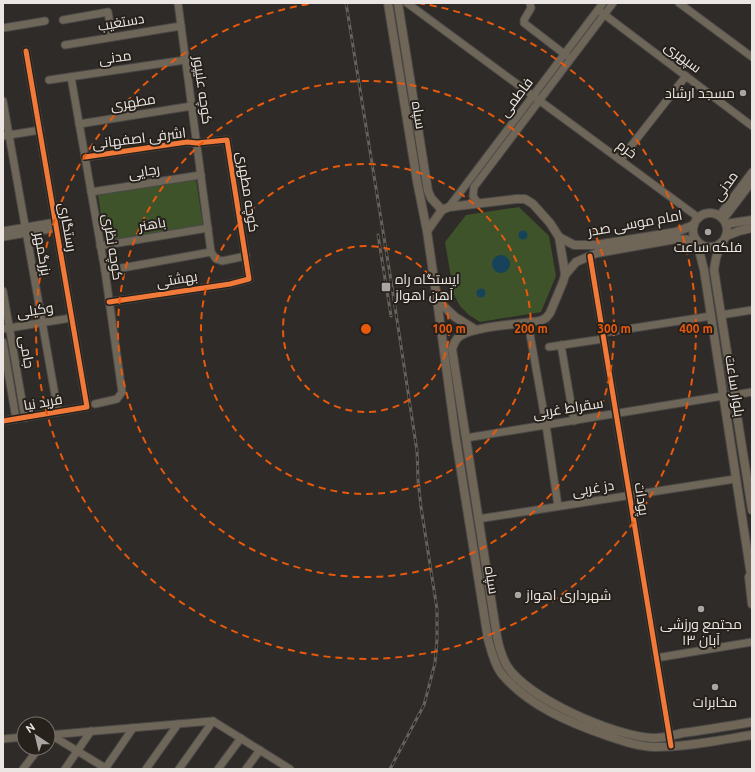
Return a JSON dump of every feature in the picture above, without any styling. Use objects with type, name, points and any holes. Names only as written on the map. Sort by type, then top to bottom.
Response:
[{"type":"main road","name":"سپاه","points":[[388,3],[417,181],[427,231]]},
{"type":"main road","name":"سپاه","points":[[398,3],[428,191],[431,198],[446,209]]},
{"type":"main road","points":[[516,199],[525,199],[533,204],[550,223],[559,237],[565,275],[550,313],[546,318],[540,321],[476,330],[455,317],[437,300],[427,231],[446,209],[478,203],[516,199]]},
{"type":"main road","points":[[752,220],[723,220],[708,214],[698,218],[694,225],[693,234],[696,241],[701,245],[712,247],[721,243],[726,236],[752,228]]},
{"type":"main road","points":[[723,220],[726,236]]},
{"type":"main road","name":"امام موسی صدر","points":[[559,237],[574,245],[596,245],[676,232],[694,225]]},
{"type":"main road","name":"امام موسی صدر","points":[[565,275],[576,262],[598,253],[676,239],[696,241]]},
{"type":"main road","name":"بلوار ساعت","points":[[696,241],[704,270],[752,582]]},
{"type":"main road","name":"بلوار ساعت","points":[[721,243],[714,270],[734,395],[749,476],[752,510]]},
{"type":"main road","name":"سپاه","points":[[437,300],[456,440],[488,639],[492,655],[500,671],[514,687],[532,701],[577,724],[626,743],[654,747],[671,746],[752,735]]},
{"type":"main road","name":"سپاه","points":[[476,330],[460,336],[454,341],[452,349],[497,637],[501,652],[508,666],[520,681],[537,693],[560,706],[599,724],[628,734],[653,738],[751,721]]},
{"type":"main road","points":[[456,440],[466,438]]},
{"type":"main road","points":[[748,560],[752,604]]},
{"type":"street","name":"کوچه علیپور","points":[[178,3],[211,252]]},
{"type":"street","points":[[407,3],[533,96]]},
{"type":"street","points":[[530,3],[531,8],[524,20],[524,23],[568,56]]},
{"type":"street","name":"فاطمی","points":[[478,203],[473,196],[474,186],[539,101],[603,3]]},
{"type":"street","name":"فاطمی","points":[[446,209],[533,96],[613,3]]},
{"type":"street","points":[[679,3],[752,58]]},
{"type":"street","name":"سپهری","points":[[598,10],[752,126]]},
{"type":"street","points":[[63,20],[108,12],[112,37]]},
{"type":"street","points":[[3,28],[45,21]]},
{"type":"street","name":"دستغیب","points":[[66,45],[181,26]]},
{"type":"street","name":"رستگاری","points":[[26,51],[87,407]]},
{"type":"street","name":"مدنی","points":[[49,80],[185,60]]},
{"type":"street","points":[[620,160],[686,76]]},
{"type":"street","name":"کوچه نظری","points":[[71,77],[105,271],[122,392],[118,399],[95,404]]},
{"type":"street","name":"خرم","points":[[533,96],[698,218]]},
{"type":"street","name":"بزرگمهر","points":[[3,101],[6,136],[26,230],[58,412]]},
{"type":"street","name":"مطهری","points":[[79,124],[192,106]]},
{"type":"street","points":[[6,136],[40,130]]},
{"type":"street","name":"کوچه مطهری","points":[[197,143],[227,140],[249,279]]},
{"type":"street","name":"اشرفی اصفهانی","points":[[85,157],[187,142],[197,143]]},
{"type":"street","name":"مدنی","points":[[723,220],[752,172]]},
{"type":"street","name":"رجایی","points":[[91,192],[201,175]]},
{"type":"street","name":"مدنی","points":[[723,220],[752,182]]},
{"type":"street","points":[[3,231],[26,230],[56,225]]},
{"type":"street","name":"باهنر","points":[[100,246],[208,228]]},
{"type":"street","points":[[3,237],[26,230]]},
{"type":"street","points":[[211,252],[216,259],[222,261],[246,256]]},
{"type":"street","name":"بهشتی","points":[[105,271],[211,252]]},
{"type":"street","name":"پودات","points":[[590,256],[671,746]]},
{"type":"street","name":"بهشتی","points":[[109,302],[230,284],[249,279]]},
{"type":"street","name":"جامی","points":[[3,291],[6,328],[25,418]]},
{"type":"street","points":[[721,315],[752,310]]},
{"type":"street","points":[[549,347],[711,316]]},
{"type":"street","name":"وکیلی","points":[[6,328],[71,318]]},
{"type":"street","points":[[528,323],[546,425],[558,506]]},
{"type":"street","points":[[3,342],[16,419]]},
{"type":"street","points":[[561,345],[574,420]]},
{"type":"street","points":[[734,395],[752,392]]},
{"type":"street","name":"سقراط غربی","points":[[466,438],[723,396]]},
{"type":"street","name":"فرید نیا","points":[[3,421],[87,407]]},
{"type":"street","name":"دز غربی","points":[[478,519],[736,479]]},
{"type":"street","points":[[656,658],[752,642]]},
{"type":"street","points":[[179,769],[213,721]]},
{"type":"street","points":[[56,734],[213,721],[260,750],[285,768]]},
{"type":"street","points":[[146,769],[178,724]]},
{"type":"street","points":[[56,739],[106,769],[133,728]]},
{"type":"street","points":[[65,769],[91,731]]},
{"type":"street","points":[[3,738],[16,737]]},
{"type":"street","points":[[218,769],[240,738]]},
{"type":"street","points":[[246,769],[260,750]]},
{"type":"street","points":[[23,769],[33,756]]},
{"type":"green space","points":[[196,179],[203,226],[105,242],[98,195]]},
{"type":"green space","points":[[519,207],[549,236],[556,276],[541,312],[480,322],[469,315],[460,306],[454,295],[445,242],[466,215]]},
{"type":"water","points":[[521,231],[525,231],[527,235],[525,239],[521,239],[519,237],[519,233]]},
{"type":"water","points":[[501,255],[507,258],[510,264],[507,270],[501,273],[495,270],[492,264],[495,258]]},
{"type":"water","points":[[479,289],[483,289],[485,293],[483,297],[479,297],[477,295],[477,291]]},
{"type":"railway","points":[[346,3],[417,451],[421,507],[437,609],[435,663],[424,705],[390,769]]},
{"type":"railway","points":[[378,235],[391,316]]},
{"type":"cycle path","points":[[3,421],[87,407],[26,51]]},
{"type":"cycle path","points":[[85,157],[187,142],[197,143],[227,140],[249,279],[230,284],[109,302]]},
{"type":"cycle path","points":[[590,256],[671,746]]},
{"type":"place","name":"مسجد ارشاد","points":[[743,93]]},
{"type":"place","name":"فلکه ساعت","points":[[708,232]]},
{"type":"place","name":"ایستگاه راه آهن اهواز","points":[[386,287]]},
{"type":"place","name":"شهرداری اهواز","points":[[518,595]]},
{"type":"place","name":"مجتمع ورزشی ۱۳ آبان","points":[[701,609]]},
{"type":"place","name":"مخابرات","points":[[715,687]]}]
